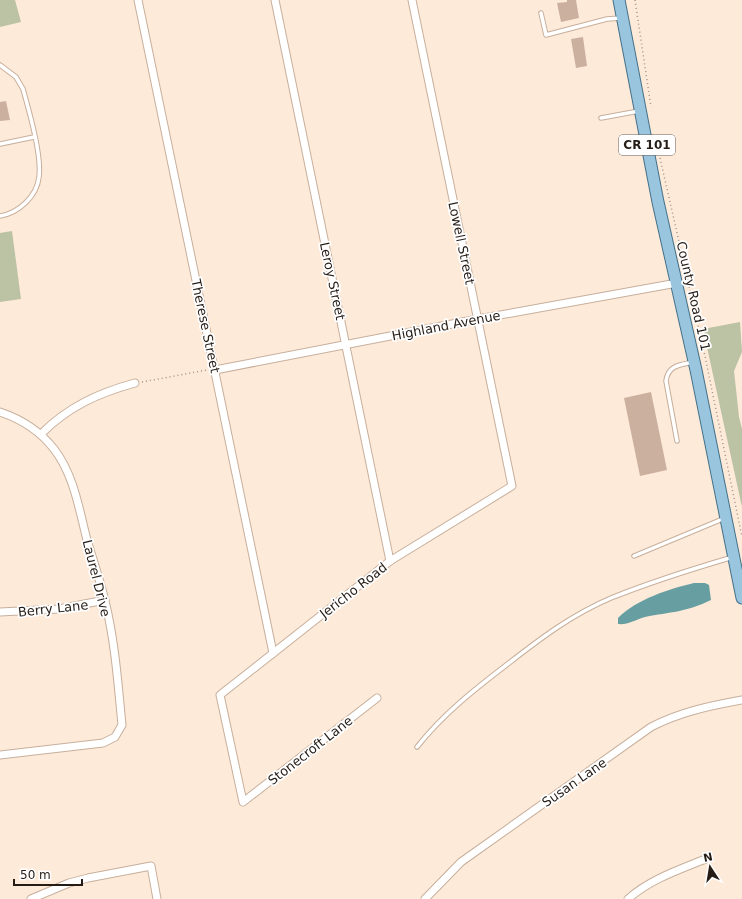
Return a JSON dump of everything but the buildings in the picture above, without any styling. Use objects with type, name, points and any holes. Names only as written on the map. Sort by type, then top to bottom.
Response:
[{"type":"main road","name":"County Road 101","points":[[619,0],[640,110],[695,362],[742,598]]},
{"type":"street","name":"Therese Street","points":[[138,0],[273,653]]},
{"type":"street","name":"Leroy Street","points":[[275,0],[390,561]]},
{"type":"street","name":"Lowell Street","points":[[412,0],[512,486]]},
{"type":"street","name":"Highland Avenue","points":[[215,370],[478,319],[677,283]]},
{"type":"street","points":[[0,412],[27,424],[41,434],[66,412],[83,402],[135,383]]},
{"type":"street","name":"Laurel Drive","points":[[0,755],[103,743],[115,737],[122,724],[105,600],[78,499],[64,465],[55,450],[41,434]]},
{"type":"street","name":"Jericho Road","points":[[243,802],[220,695],[390,561],[512,486]]},
{"type":"street","name":"Berry Lane","points":[[0,612],[59,609],[105,600]]},
{"type":"street","name":"Stonecroft Lane","points":[[243,802],[377,698]]},
{"type":"street","name":"Susan Lane","points":[[425,899],[461,862],[651,727],[669,718],[689,711],[742,700]]},
{"type":"street","points":[[628,899],[638,890],[653,882],[708,858]]},
{"type":"street","points":[[30,899],[68,883],[151,866],[157,899]]},
{"type":"lane","points":[[541,13],[546,35],[607,19],[622,18]]},
{"type":"lane","points":[[0,65],[16,78],[23,88],[40,168],[37,187],[30,198],[21,207],[0,216]]},
{"type":"lane","points":[[601,118],[640,110]]},
{"type":"lane","points":[[0,144],[34,137]]},
{"type":"lane","points":[[677,441],[666,381],[667,374],[672,367],[695,362]]},
{"type":"lane","points":[[634,556],[726,518]]},
{"type":"lane","points":[[417,747],[443,716],[475,688],[543,637],[577,615],[611,598],[734,557]]},
{"type":"path","points":[[634,0],[651,112]]},
{"type":"path","points":[[660,157],[706,356],[742,537]]},
{"type":"path","points":[[135,383],[215,370]]},
{"type":"green space","points":[[0,0],[15,0],[21,22],[0,27]]},
{"type":"green space","points":[[12,231],[21,299],[0,302],[0,233]]},
{"type":"green space","points":[[740,322],[742,352],[734,371],[739,417],[742,429],[742,507],[703,329]]},
{"type":"water","points":[[694,583],[705,583],[709,585],[711,600],[671,613],[645,617],[625,624],[618,624],[618,618],[634,605],[674,588]]}]
